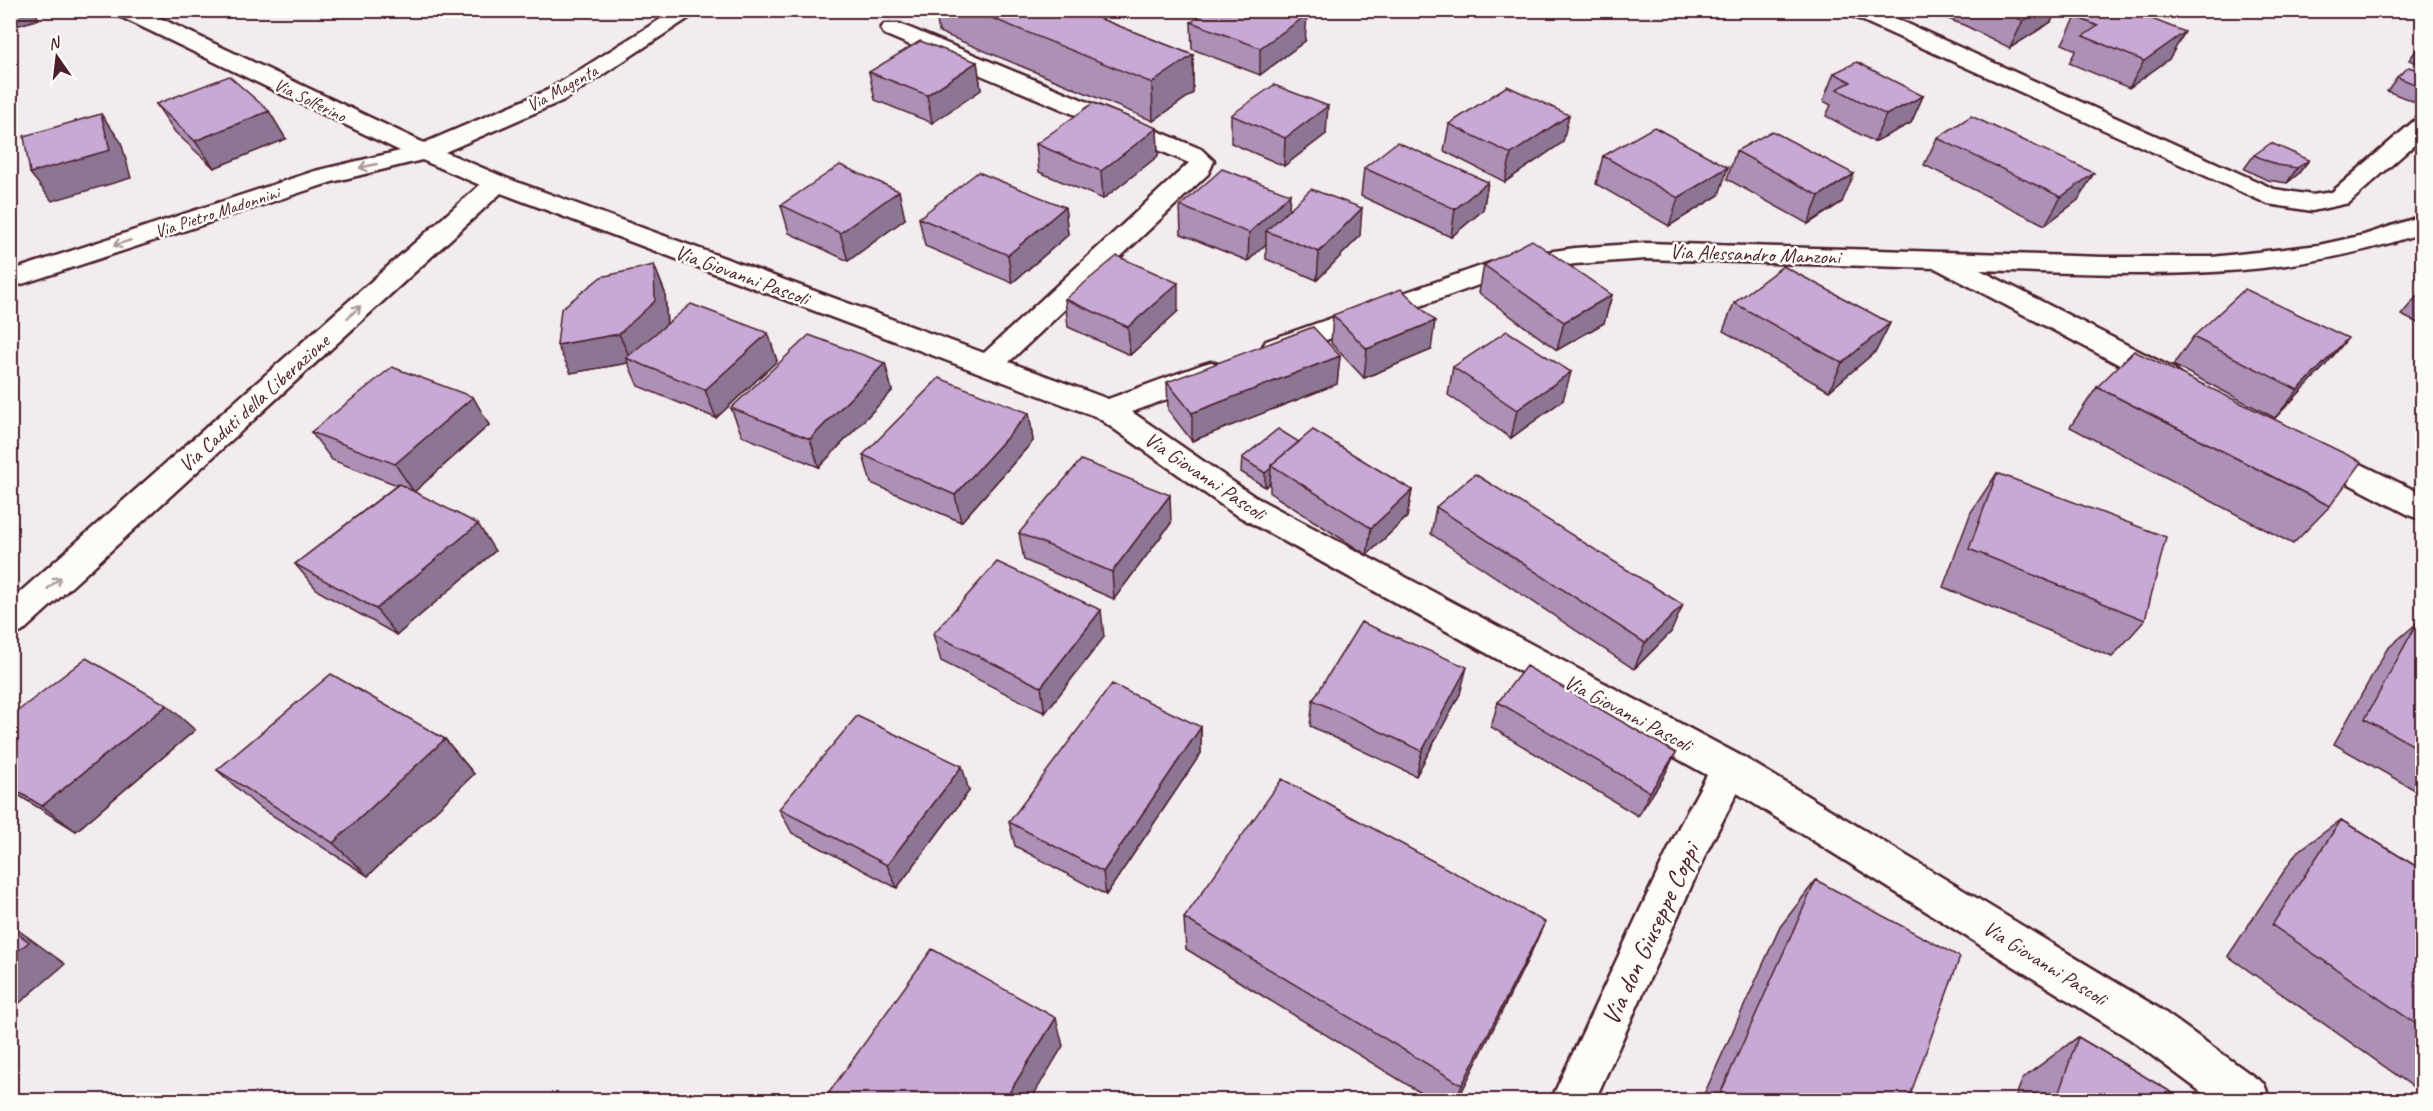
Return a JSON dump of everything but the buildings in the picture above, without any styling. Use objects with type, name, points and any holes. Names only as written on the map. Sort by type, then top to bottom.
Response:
[{"type":"street","name":"Via Solferino","points":[[125,10],[381,134],[497,183]]},
{"type":"street","name":"Via Magenta","points":[[425,152],[556,95],[691,10]]},
{"type":"street","points":[[1858,10],[2268,196],[2312,203],[2340,198],[2422,126]]},
{"type":"street","points":[[892,30],[1192,154],[1202,161],[1199,169],[988,366]]},
{"type":"street","name":"Via Pietro Madonnini","points":[[10,280],[324,176],[425,152]]},
{"type":"street","name":"Via Giovanni Pascoli","points":[[497,183],[1108,410],[1244,505],[1730,769],[2145,1024],[2248,1101]]},
{"type":"street","name":"Via Caduti della Liberazione","points":[[10,622],[497,183]]},
{"type":"street","name":"Via Alessandro Manzoni","points":[[1108,410],[1504,266],[1575,256],[1646,251],[2137,266],[2236,264],[2308,255],[2385,239],[2422,224]]},
{"type":"street","points":[[1938,260],[2191,389]]},
{"type":"street","points":[[2286,438],[2422,508]]},
{"type":"street","name":"Via don Giuseppe Coppi","points":[[1573,1101],[1693,839],[1730,769]]}]
